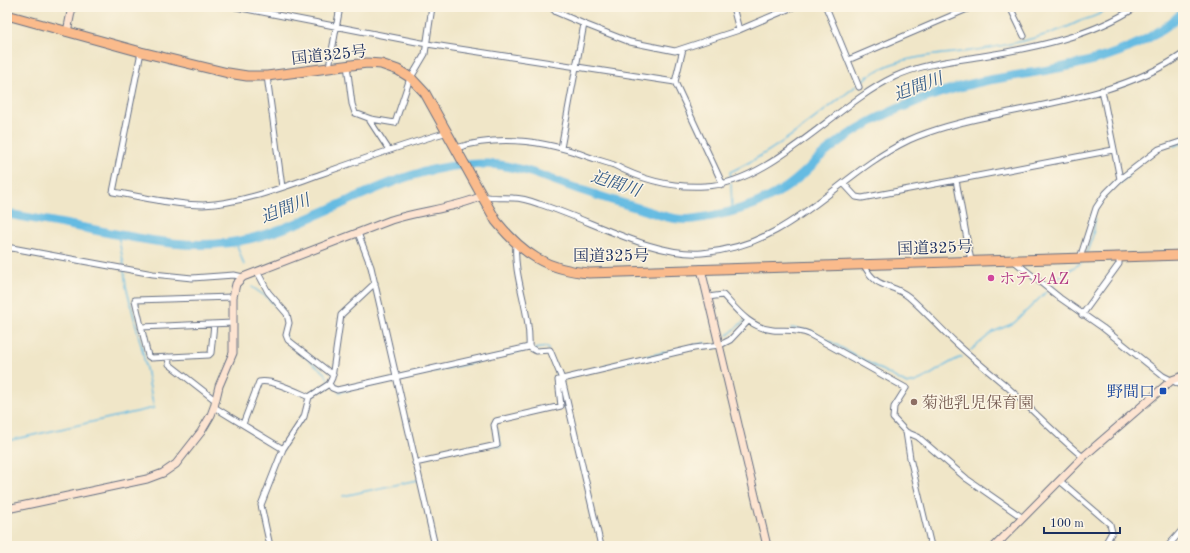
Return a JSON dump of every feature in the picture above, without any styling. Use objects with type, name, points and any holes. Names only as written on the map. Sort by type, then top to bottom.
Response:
[{"type":"highway","name":"国道325号","points":[[7,15],[141,52],[228,73],[267,76],[347,64],[367,63],[381,64],[398,70],[411,78],[425,93],[496,221],[516,244],[543,262],[561,269],[580,272],[1183,255]]},
{"type":"street","points":[[67,32],[72,7]]},
{"type":"street","points":[[236,7],[427,44],[575,65],[675,82]]},
{"type":"street","points":[[329,67],[340,7]]},
{"type":"street","points":[[347,64],[353,109],[357,115],[395,123],[402,99],[411,78],[425,54],[432,7]]},
{"type":"street","points":[[551,7],[556,12],[630,42],[675,51],[739,30],[793,7]]},
{"type":"street","points":[[733,7],[739,30]]},
{"type":"street","points":[[826,7],[859,87]]},
{"type":"street","points":[[848,60],[972,7]]},
{"type":"street","points":[[1010,7],[1024,36]]},
{"type":"street","points":[[457,150],[486,140],[514,139],[562,148],[614,166],[631,175],[672,186],[704,187],[723,185],[759,169],[796,144],[862,95],[896,76],[931,65],[1011,51],[1060,39],[1120,17],[1136,7]]},
{"type":"street","points":[[562,148],[575,65],[584,24]]},
{"type":"street","points":[[683,49],[675,82],[723,185]]},
{"type":"street","points":[[141,52],[113,192],[173,203],[204,205],[246,198],[389,150],[448,132]]},
{"type":"street","points":[[7,509],[147,478],[163,473],[176,464],[201,432],[215,403],[219,386],[233,352],[233,296],[236,284],[242,277],[257,271],[403,216],[455,206],[482,196],[492,198],[516,198],[540,204],[654,246],[680,252],[696,253],[741,245],[777,231],[804,214],[886,152],[932,131],[962,122],[1102,90],[1147,75],[1183,54]]},
{"type":"street","points":[[267,76],[282,187]]},
{"type":"street","points":[[1102,90],[1120,179]]},
{"type":"street","points":[[371,119],[370,121],[389,150]]},
{"type":"street","points":[[1080,258],[1100,200],[1120,179],[1162,146],[1183,141]]},
{"type":"street","points":[[844,184],[856,197],[862,198],[1113,150]]},
{"type":"street","points":[[956,180],[971,261]]},
{"type":"street","points":[[358,233],[369,257],[435,546]]},
{"type":"street","points":[[516,244],[515,253],[524,297],[530,338],[529,347]]},
{"type":"street","points":[[7,249],[12,248],[153,274],[192,278],[234,275],[242,277]]},
{"type":"street","points":[[1082,315],[1119,264],[1119,257]]},
{"type":"street","points":[[1014,260],[1082,315],[1172,380],[1183,386]]},
{"type":"street","points":[[864,265],[870,276],[880,284],[905,294],[967,354],[1006,386],[1062,440],[1083,457]]},
{"type":"street","points":[[701,269],[767,546]]},
{"type":"street","points":[[257,271],[268,292],[287,314],[289,323],[286,335],[288,340],[333,375]]},
{"type":"street","points":[[270,546],[261,505],[283,449],[304,417],[309,397],[329,384],[333,375],[341,315],[375,283]]},
{"type":"street","points":[[708,297],[723,295],[748,321],[768,330],[805,332],[906,388],[896,403],[892,414],[893,418],[906,432],[918,437],[967,479],[1023,518]]},
{"type":"street","points":[[214,324],[211,353],[209,355],[151,358],[148,356],[135,300],[233,296]]},
{"type":"street","points":[[415,463],[497,445],[494,425],[496,421],[562,406],[557,382],[562,379],[694,348],[720,345],[730,340],[748,321]]},
{"type":"street","points":[[141,327],[233,323]]},
{"type":"street","points":[[329,384],[332,388],[337,390],[529,347],[536,351],[550,350],[562,379],[601,546]]},
{"type":"street","points":[[168,357],[169,364],[215,403],[243,424],[283,449]]},
{"type":"street","points":[[996,546],[1083,457],[1172,380],[1183,376]]},
{"type":"street","points":[[243,424],[259,382],[266,382],[280,386],[309,397]]},
{"type":"street","points":[[906,432],[910,458],[932,546]]},
{"type":"street","points":[[1060,481],[1110,524],[1112,532],[1104,546]]},
{"type":"street","points":[[1168,546],[1183,529]]},
{"type":"street","points":[[1108,540],[1117,546]]},
{"type":"waterway","points":[[859,83],[872,74],[898,62],[912,58],[1011,44],[1066,27],[1097,15],[1104,11],[1107,7]]},
{"type":"waterway","name":"迫間川","points":[[7,214],[156,241],[193,244],[231,243],[279,230],[395,181],[425,172],[455,166],[487,164],[522,170],[665,216],[686,220],[704,217],[727,213],[750,206],[772,196],[794,182],[825,153],[852,133],[880,117],[900,108],[963,86],[1063,67],[1090,61],[1115,53],[1139,43],[1162,29],[1183,12]]},
{"type":"waterway","points":[[731,179],[730,172],[747,164],[780,144],[856,86]]},
{"type":"waterway","points":[[1174,146],[1183,143]]},
{"type":"waterway","points":[[1119,184],[1128,176]]},
{"type":"waterway","points":[[731,183],[732,211]]},
{"type":"waterway","points":[[1086,254],[1093,235],[1095,219]]},
{"type":"waterway","points":[[118,235],[124,266]]},
{"type":"waterway","points":[[236,242],[244,265]]},
{"type":"waterway","points":[[1052,286],[1060,276],[1081,263]]},
{"type":"waterway","points":[[7,441],[154,408],[142,349],[126,286],[124,270]]},
{"type":"waterway","points":[[252,287],[268,298],[285,316]]},
{"type":"waterway","points":[[971,350],[993,332],[1014,323],[1046,292]]},
{"type":"waterway","points":[[728,335],[744,321]]},
{"type":"waterway","points":[[791,328],[811,331],[907,384],[921,380],[962,357]]},
{"type":"waterway","points":[[284,333],[286,341],[325,373],[328,379]]},
{"type":"waterway","points":[[605,366],[705,343]]},
{"type":"waterway","points":[[535,349],[547,347],[548,350]]},
{"type":"waterway","points":[[402,379],[527,350]]},
{"type":"waterway","points":[[553,362],[558,378]]},
{"type":"waterway","points":[[339,392],[393,381]]},
{"type":"waterway","points":[[562,391],[566,407],[562,408]]},
{"type":"waterway","points":[[497,430],[501,446],[497,447]]},
{"type":"waterway","points":[[343,496],[417,480]]},
{"type":"place","name":"ホテルAZ","points":[[991,278]]},
{"type":"place","name":"野間口","points":[[1163,391]]},
{"type":"place","name":"菊池乳児保育園","points":[[914,402]]}]
